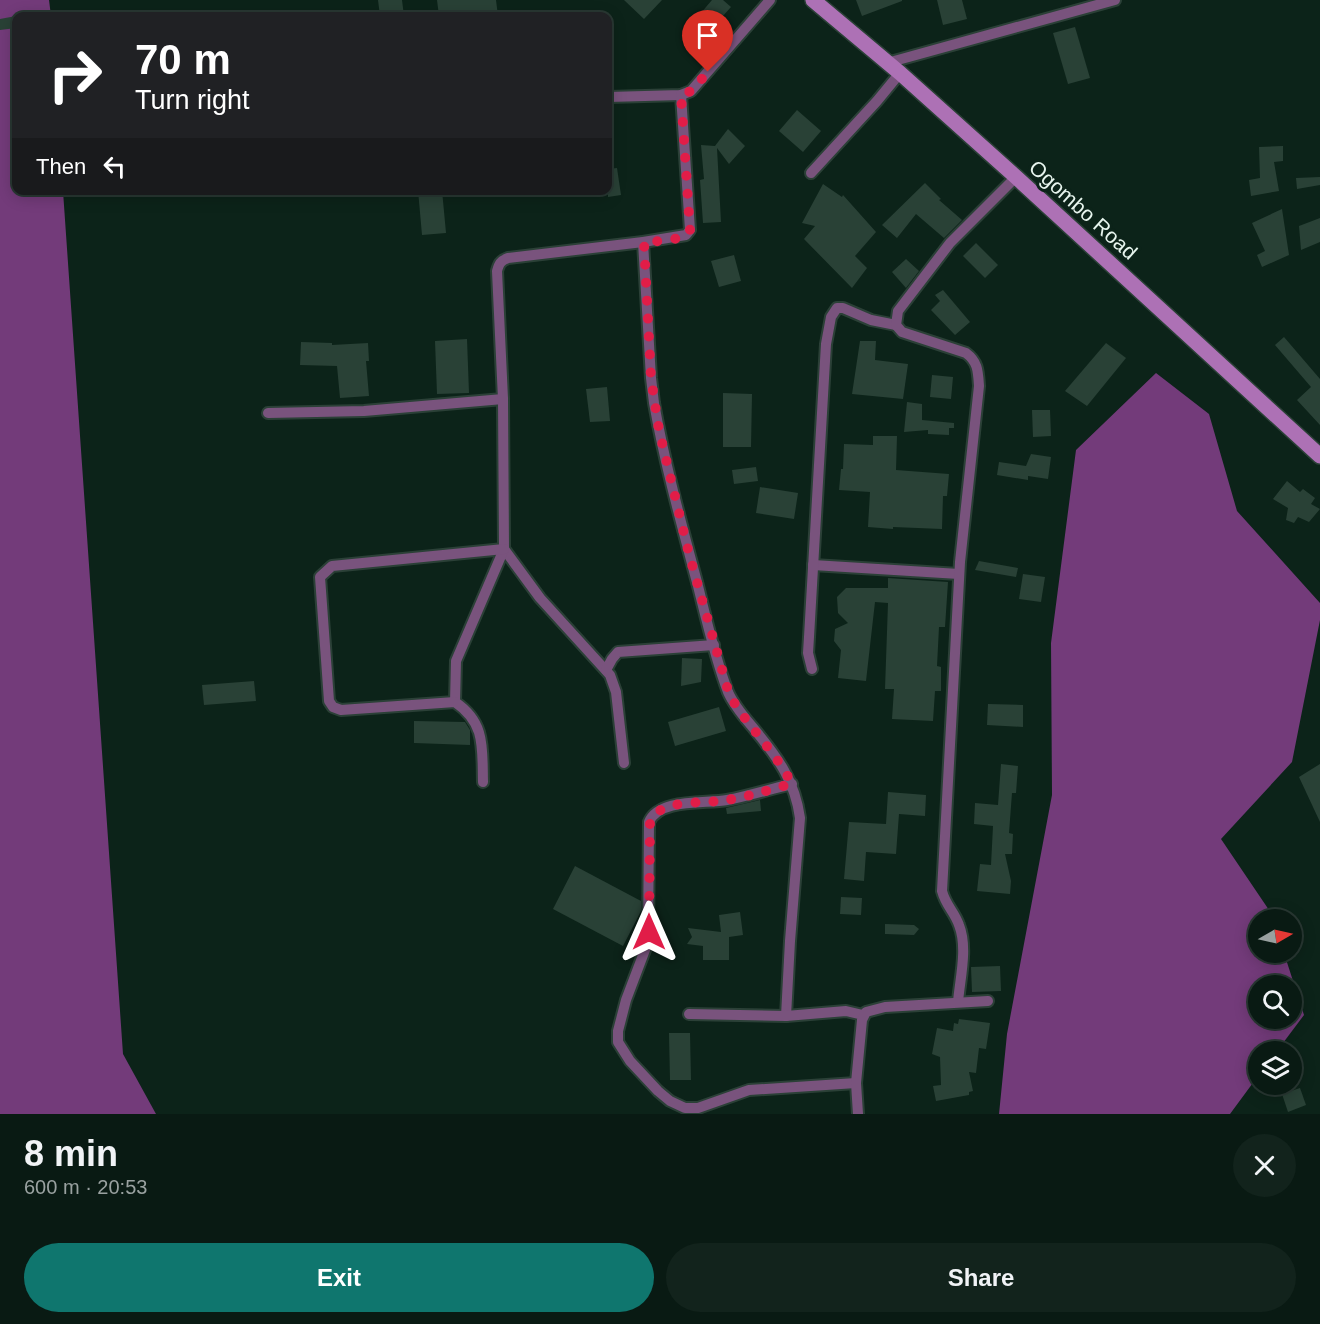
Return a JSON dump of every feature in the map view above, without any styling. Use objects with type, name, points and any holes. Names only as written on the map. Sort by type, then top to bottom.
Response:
[{"type":"main road","name":"Ogombo Road","points":[[813,0],[900,73],[1016,177],[1320,456]]},
{"type":"street","points":[[612,97],[681,95],[691,91],[770,0]]},
{"type":"street","points":[[887,63],[1115,0]]},
{"type":"street","points":[[811,173],[878,101],[900,73]]},
{"type":"street","points":[[455,702],[456,661],[504,549],[503,399],[497,271],[499,264],[502,260],[686,235],[690,230],[681,95]]},
{"type":"street","points":[[896,325],[898,311],[950,243],[1016,177]]},
{"type":"street","points":[[644,242],[654,404],[689,554],[714,645],[729,694],[738,709],[766,743],[792,784],[797,798],[800,818],[786,1016]]},
{"type":"street","points":[[812,669],[808,653],[826,344],[831,317],[837,308],[843,308],[872,320],[896,325],[902,332],[966,352],[977,365],[979,386],[959,574],[942,891],[945,904],[958,922],[963,944],[958,1002]]},
{"type":"street","points":[[268,413],[364,411],[503,399]]},
{"type":"street","points":[[504,549],[540,598],[610,675],[615,692],[624,763]]},
{"type":"street","points":[[483,782],[481,738],[478,725],[472,716],[455,702],[341,710],[333,707],[329,701],[320,577],[332,566],[504,549]]},
{"type":"street","points":[[813,565],[959,574]]},
{"type":"street","points":[[606,670],[618,652],[714,645]]},
{"type":"street","points":[[792,784],[726,801],[696,802],[661,809],[652,814],[648,942],[626,1000],[618,1031],[618,1042],[630,1061],[658,1091],[675,1104],[685,1108],[698,1108],[749,1090],[856,1083]]},
{"type":"street","points":[[858,1114],[856,1083],[863,1015],[870,1010],[885,1008],[988,1001]]},
{"type":"street","points":[[689,1014],[786,1016],[846,1011],[863,1015]]},
{"type":"shaded area","points":[[0,0],[49,0],[50,12],[12,12],[12,195],[63,195],[123,1054],[156,1114],[0,1114]]},
{"type":"shaded area","points":[[1156,373],[1209,414],[1237,511],[1320,603],[1320,620],[1292,762],[1221,839],[1268,909],[1248,909],[1248,963],[1287,963],[1291,975],[1248,975],[1248,1029],[1294,1029],[1284,1041],[1248,1041],[1248,1090],[1230,1114],[999,1114],[1007,1034],[1052,795],[1051,643],[1076,450]]},
{"type":"building","points":[[378,0],[402,0],[404,12],[380,12]]},
{"type":"building","points":[[437,0],[496,0],[498,12],[438,12]]},
{"type":"building","points":[[624,0],[662,0],[644,19]]},
{"type":"building","points":[[712,0],[723,0],[731,7],[714,26],[700,14]]},
{"type":"building","points":[[856,0],[902,0],[902,1],[862,16]]},
{"type":"building","points":[[937,0],[962,0],[967,19],[943,25]]},
{"type":"building","points":[[12,17],[12,28],[0,30],[0,19]]},
{"type":"building","points":[[1075,27],[1090,78],[1068,84],[1053,33]]},
{"type":"building","points":[[797,110],[821,131],[803,152],[779,131]]},
{"type":"building","points":[[728,129],[745,146],[729,164],[717,148],[721,222],[703,223],[700,180],[704,179],[701,145],[715,146]]},
{"type":"building","points":[[1283,146],[1283,161],[1274,162],[1279,191],[1251,196],[1249,180],[1260,178],[1259,147]]},
{"type":"building","points":[[617,168],[621,195],[608,197],[612,195],[612,169]]},
{"type":"building","points":[[1320,177],[1320,185],[1297,189],[1296,178]]},
{"type":"building","points":[[925,183],[941,199],[939,200],[962,220],[944,238],[916,214],[897,238],[882,225]]},
{"type":"building","points":[[823,184],[842,197],[843,195],[876,232],[855,256],[867,268],[852,288],[804,239],[815,226],[802,223]]},
{"type":"building","points":[[418,195],[442,195],[446,233],[422,235]]},
{"type":"building","points":[[1282,209],[1289,255],[1262,267],[1257,255],[1265,251],[1252,223]]},
{"type":"building","points":[[1320,218],[1320,242],[1301,250],[1299,226]]},
{"type":"building","points":[[976,243],[998,265],[985,278],[963,256]]},
{"type":"building","points":[[734,255],[741,281],[719,287],[711,261]]},
{"type":"building","points":[[906,259],[919,271],[906,288],[892,272]]},
{"type":"building","points":[[943,290],[970,322],[955,335],[931,310],[940,301],[935,295]]},
{"type":"building","points":[[1284,337],[1320,379],[1320,425],[1297,400],[1311,387],[1275,345]]},
{"type":"building","points":[[467,339],[469,393],[437,394],[435,341]]},
{"type":"building","points":[[860,341],[876,341],[875,360],[908,364],[903,399],[852,394]]},
{"type":"building","points":[[301,342],[332,343],[332,345],[368,343],[369,361],[366,361],[369,396],[340,398],[337,366],[300,365]]},
{"type":"building","points":[[1106,343],[1126,358],[1087,406],[1065,391]]},
{"type":"building","points":[[932,375],[953,377],[951,399],[930,397]]},
{"type":"building","points":[[607,387],[610,421],[590,422],[586,389]]},
{"type":"building","points":[[723,393],[752,394],[751,447],[723,447]]},
{"type":"building","points":[[907,402],[922,404],[922,420],[954,423],[954,428],[949,428],[949,435],[928,434],[928,430],[904,432]]},
{"type":"building","points":[[1032,410],[1050,410],[1051,436],[1033,437]]},
{"type":"building","points":[[873,436],[897,436],[896,470],[949,474],[947,496],[943,496],[942,529],[868,527],[870,492],[839,490],[844,444],[873,445]]},
{"type":"building","points":[[1031,454],[1051,457],[1048,479],[1028,476],[1028,480],[997,475],[999,462],[1026,466]]},
{"type":"building","points":[[756,467],[758,481],[734,484],[732,470]]},
{"type":"building","points":[[1287,481],[1300,492],[1303,489],[1315,498],[1311,504],[1320,509],[1309,522],[1298,517],[1294,523],[1286,520],[1288,508],[1273,499]]},
{"type":"building","points":[[760,487],[798,493],[794,519],[756,513]]},
{"type":"building","points":[[979,561],[1018,568],[1016,577],[975,570]]},
{"type":"building","points":[[1023,574],[1045,577],[1041,602],[1019,599]]},
{"type":"building","points":[[888,578],[948,582],[945,627],[939,627],[937,666],[941,667],[941,691],[935,691],[933,721],[892,719],[894,689],[885,689],[888,603],[875,602],[866,681],[838,678],[841,650],[834,641],[835,629],[848,623],[838,613],[837,597],[846,588],[888,588]]},
{"type":"building","points":[[682,658],[702,659],[701,682],[681,686]]},
{"type":"building","points":[[254,681],[256,701],[204,705],[202,685]]},
{"type":"building","points":[[988,704],[1023,705],[1023,727],[987,725]]},
{"type":"building","points":[[719,707],[726,731],[675,746],[668,722]]},
{"type":"building","points":[[414,721],[465,722],[470,730],[470,745],[414,743]]},
{"type":"building","points":[[1001,764],[1018,766],[1016,793],[1012,793],[1009,833],[1013,834],[1012,854],[1005,854],[1011,881],[1010,894],[977,891],[980,864],[991,865],[993,826],[974,824],[975,803],[998,805]]},
{"type":"building","points":[[1320,764],[1320,822],[1299,777]]},
{"type":"building","points":[[888,792],[926,795],[925,816],[899,814],[896,854],[866,852],[864,881],[844,879],[849,822],[886,824]]},
{"type":"building","points":[[760,800],[761,811],[727,814],[726,808]]},
{"type":"building","points":[[575,866],[641,901],[641,911],[623,946],[553,909]]},
{"type":"building","points":[[841,897],[862,898],[861,915],[840,914]]},
{"type":"building","points":[[740,912],[743,935],[729,937],[729,960],[703,960],[703,946],[687,944],[692,937],[688,928],[721,932],[719,915]]},
{"type":"building","points":[[885,924],[914,925],[919,929],[914,935],[885,934]]},
{"type":"building","points":[[1000,966],[1001,991],[972,992],[971,967]]},
{"type":"building","points":[[959,1019],[990,1023],[986,1049],[979,1048],[976,1073],[969,1072],[973,1091],[969,1092],[969,1095],[936,1101],[933,1086],[941,1085],[940,1057],[932,1054],[937,1028],[953,1031],[954,1023],[958,1024]]},
{"type":"building","points":[[669,1033],[690,1033],[691,1080],[670,1080]]},
{"type":"building","points":[[1302,1094],[1306,1105],[1288,1112],[1282,1095]]},
{"type":"route","points":[[649,932],[652,814],[661,809],[679,805],[726,801],[792,784],[766,743],[738,709],[729,694],[689,554],[654,404],[644,242],[680,237],[686,235],[690,230],[681,95],[691,91],[708,72]]}]
